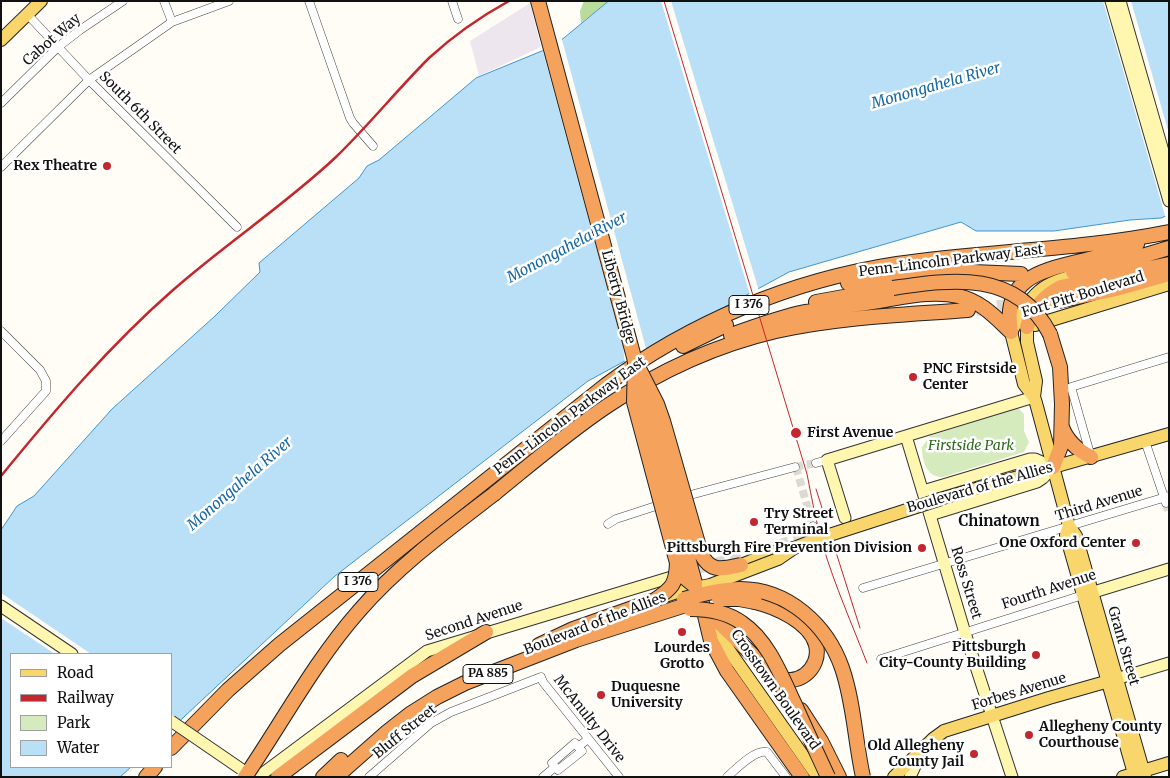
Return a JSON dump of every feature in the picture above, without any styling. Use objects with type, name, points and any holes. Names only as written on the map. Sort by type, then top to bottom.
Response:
[{"type":"highway","name":"Liberty Bridge","points":[[538,1],[695,585],[691,605],[706,621],[711,641],[727,671],[802,777]]},
{"type":"highway","points":[[1011,332],[1010,311],[1012,300],[1018,290],[1032,276],[1042,271],[1106,255],[1169,233]]},
{"type":"highway","name":"Penn-Lincoln Parkway East","points":[[172,747],[222,696],[279,645],[627,369],[672,341],[728,314],[795,288],[846,274],[897,264],[1098,243],[1169,233]]},
{"type":"highway","points":[[1074,274],[1169,248]]},
{"type":"highway","points":[[1027,327],[1039,303],[1061,287],[1169,264]]},
{"type":"highway","points":[[554,426],[635,373],[694,340],[770,306],[814,292],[856,282],[915,273],[949,271],[1022,274]]},
{"type":"highway","points":[[1054,302],[1116,289],[1169,274]]},
{"type":"highway","points":[[694,340],[754,318],[792,307],[893,288],[960,281],[980,283],[998,288],[1020,298],[1031,307],[1042,320],[1050,334],[1060,367],[1062,426],[1060,451],[1053,467]]},
{"type":"highway","points":[[607,406],[651,374],[688,353],[748,329],[788,316],[812,311],[914,296],[948,294],[967,298],[982,306],[1011,332]]},
{"type":"highway","name":"Penn-Lincoln Parkway East","points":[[243,773],[322,657],[359,611],[405,565],[607,406],[676,367],[709,352],[776,331],[829,322],[968,310]]},
{"type":"highway","points":[[635,361],[657,404],[700,554],[713,567],[741,565]]},
{"type":"highway","points":[[635,361],[633,390],[637,416],[676,569],[676,579],[673,586],[655,600]]},
{"type":"highway","points":[[1062,426],[1066,437],[1074,446],[1092,457]]},
{"type":"highway","points":[[676,569],[695,585]]},
{"type":"highway","points":[[691,605],[704,594],[738,589],[754,590],[780,598],[815,622],[826,636],[842,670],[863,777]]},
{"type":"highway","points":[[550,641],[719,599],[747,600],[770,606],[791,617],[813,639],[816,648],[816,660],[811,670],[803,676],[781,683]]},
{"type":"highway","name":"Boulevard of the Allies","points":[[323,777],[390,718],[415,700],[461,677],[550,641],[573,629],[655,600]]},
{"type":"highway","points":[[691,605],[728,630],[781,683],[810,722],[839,777]]},
{"type":"highway","points":[[691,605],[730,616],[746,626],[761,641],[781,675],[828,777]]},
{"type":"highway","name":"Boulevard of the Allies","points":[[336,777],[410,714],[437,697],[465,683],[576,640],[691,605]]},
{"type":"highway","points":[[278,777],[422,669],[486,632]]},
{"type":"main road","points":[[1,40],[40,1]]},
{"type":"main road","points":[[1110,1],[1169,201]]},
{"type":"main road","points":[[1120,1],[1169,172]]},
{"type":"main road","name":"Fort Pitt Boulevard","points":[[1011,332],[1026,306],[1040,290],[1050,283],[1074,274],[1169,254]]},
{"type":"main road","name":"Fort Pitt Boulevard","points":[[1011,332],[1169,284]]},
{"type":"main road","name":"Grant Street","points":[[1027,327],[1027,342],[1036,381],[1034,397],[1069,526],[1066,536],[1088,593],[1136,775]]},
{"type":"main road","name":"Grant Street","points":[[1011,332],[1024,384],[1034,397]]},
{"type":"main road","points":[[845,518],[822,462],[1034,397]]},
{"type":"main road","name":"Boulevard of the Allies","points":[[655,600],[774,552],[794,548],[839,531],[941,499],[1169,434]]},
{"type":"main road","points":[[906,436],[924,494],[1030,459],[1035,459],[1053,467]]},
{"type":"main road","name":"Ross Street","points":[[1012,777],[965,633],[930,514],[1037,482],[1053,467]]},
{"type":"main road","name":"Boulevard of the Allies","points":[[695,585],[700,588],[710,586],[778,559],[794,548]]},
{"type":"main road","name":"Second Avenue","points":[[257,777],[422,654],[437,647],[676,569]]},
{"type":"main road","name":"Fourth Avenue","points":[[1088,593],[1169,569]]},
{"type":"main road","points":[[1,606],[71,653]]},
{"type":"main road","name":"Crosstown Boulevard","points":[[706,621],[716,632],[818,777]]},
{"type":"main road","name":"Forbes Avenue","points":[[894,777],[944,731],[1169,663]]},
{"type":"main road","points":[[172,722],[243,773],[257,777]]},
{"type":"main road","points":[[910,777],[924,748]]},
{"type":"main road","points":[[1136,775],[1169,763]]},
{"type":"street","name":"Cabot Way","points":[[1,103],[58,47],[122,1]]},
{"type":"street","points":[[164,1],[172,22]]},
{"type":"street","points":[[1,167],[89,80],[172,22],[229,1]]},
{"type":"street","points":[[309,1],[350,118],[373,146]]},
{"type":"street","points":[[452,1],[458,19]]},
{"type":"street","name":"South 6th Street","points":[[28,14],[89,80],[237,227]]},
{"type":"street","points":[[1,331],[40,370],[46,381],[46,391],[1,441]]},
{"type":"street","points":[[1092,457],[1071,387],[1169,357]]},
{"type":"street","points":[[1145,441],[1166,499]]},
{"type":"street","points":[[694,494],[795,467]]},
{"type":"street","name":"Third Avenue","points":[[863,588],[1166,499]]},
{"type":"street","points":[[608,524],[656,506]]},
{"type":"street","name":"Fourth Avenue","points":[[881,659],[1088,593]]},
{"type":"street","name":"McAnulty Drive","points":[[541,677],[619,777]]},
{"type":"street","name":"Bluff Street","points":[[369,777],[431,723],[451,712],[541,677]]},
{"type":"street","points":[[542,777],[555,767],[558,770],[582,751],[578,747],[588,739]]},
{"type":"street","points":[[726,777],[756,753],[763,751],[767,752],[786,777]]},
{"type":"shaded area","points":[[530,3],[541,47],[479,76],[470,41]]},
{"type":"green space","points":[[584,1],[609,1],[581,23],[580,11]]},
{"type":"green space","name":"Firstside Park","points":[[1019,409],[1024,414],[1024,431],[1029,442],[1024,452],[943,477],[933,475],[926,468],[922,447],[930,436]]},
{"type":"water","name":"Monongahela River","points":[[609,1],[1169,1],[1169,215],[1161,218],[1130,220],[1054,231],[976,231],[961,222],[789,272],[588,381],[335,576],[172,728],[172,653],[10,653],[10,768],[130,768],[120,777],[1,777],[1,530],[17,506],[34,496],[112,409],[215,316],[260,272],[259,263],[359,178],[367,166],[379,160],[476,78],[554,46]]},
{"type":"pier","points":[[661,1],[671,1],[759,291],[750,295]]},
{"type":"pier","points":[[1103,1],[1131,1],[1169,134],[1169,218],[1166,219]]},
{"type":"pier","points":[[561,36],[647,352],[625,364],[623,347],[542,48]]},
{"type":"pier","points":[[1,593],[90,653],[54,653],[1,618]]},
{"type":"tunnel","points":[[976,309],[1022,305]]},
{"type":"tunnel","points":[[795,467],[816,463]]},
{"type":"tunnel","points":[[796,467],[813,526]]},
{"type":"tunnel","points":[[1166,503],[1169,514]]},
{"type":"tunnel","points":[[683,573],[812,535]]},
{"type":"tram line","points":[[664,1],[807,474],[823,546],[867,663]]},
{"type":"tram line","points":[[816,489],[860,628]]},
{"type":"railway","points":[[1,476],[83,379],[149,311],[193,273],[296,192],[336,157],[438,50],[467,27],[509,1]]},
{"type":"place","name":"Rex Theatre","points":[[107,166]]},
{"type":"place","name":"PNC Firstside Center","points":[[913,377]]},
{"type":"place","name":"First Avenue","points":[[796,433]]},
{"type":"place","name":"Try Street Terminal","points":[[754,522]]},
{"type":"place","name":"One Oxford Center","points":[[1136,543]]},
{"type":"place","name":"Pittsburgh Fire Prevention Division","points":[[922,548]]},
{"type":"place","name":"Lourdes Grotto","points":[[682,632]]},
{"type":"place","name":"Pittsburgh City-County Building","points":[[1036,655]]},
{"type":"place","name":"Duquesne University","points":[[601,695]]},
{"type":"place","name":"Allegheny County Courthouse","points":[[1029,735]]},
{"type":"place","name":"Old Allegheny County Jail","points":[[974,754]]},
{"type":"district","name":"Chinatown","points":[[999,522]]}]
